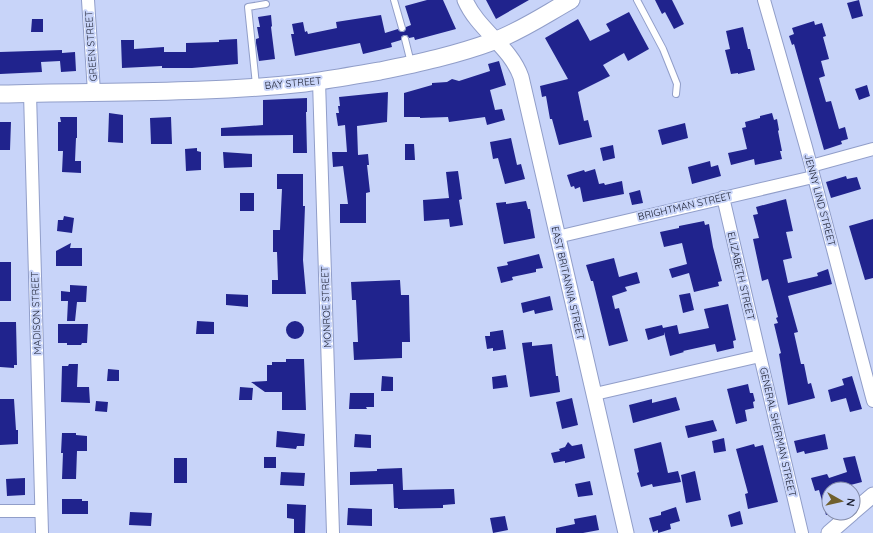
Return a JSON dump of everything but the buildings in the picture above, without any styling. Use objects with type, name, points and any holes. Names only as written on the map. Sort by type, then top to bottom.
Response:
[{"type":"main road","name":"BAY STREET","points":[[0,94],[196,90],[256,87],[319,81],[412,65],[455,54],[496,40],[571,0]]},
{"type":"street","name":"GREEN STREET","points":[[88,0],[94,92]]},
{"type":"street","name":"EAST BRITANNIA STREET","points":[[465,0],[473,15],[511,57],[518,68],[521,77],[626,533]]},
{"type":"street","name":"JENNY LIND STREET","points":[[764,0],[812,171],[873,401]]},
{"type":"street","name":"MONROE STREET","points":[[319,81],[333,533]]},
{"type":"street","name":"MADISON STREET","points":[[30,93],[42,533]]},
{"type":"street","name":"BRIGHTMAN STREET","points":[[557,237],[723,197],[812,171],[873,149]]},
{"type":"street","name":"ELIZABETH STREET","points":[[723,197],[760,356]]},
{"type":"street","name":"GENERAL SHERMAN STREET","points":[[595,394],[760,356],[802,533]]},
{"type":"street","points":[[861,506],[873,495]]},
{"type":"street","points":[[0,511],[41,511]]},
{"type":"street","points":[[829,533],[843,521]]},
{"type":"lane","points":[[394,0],[402,28]]},
{"type":"lane","points":[[637,0],[663,49],[677,84],[676,94]]},
{"type":"lane","points":[[256,87],[248,7],[266,4]]},
{"type":"lane","points":[[405,39],[412,65]]}]
